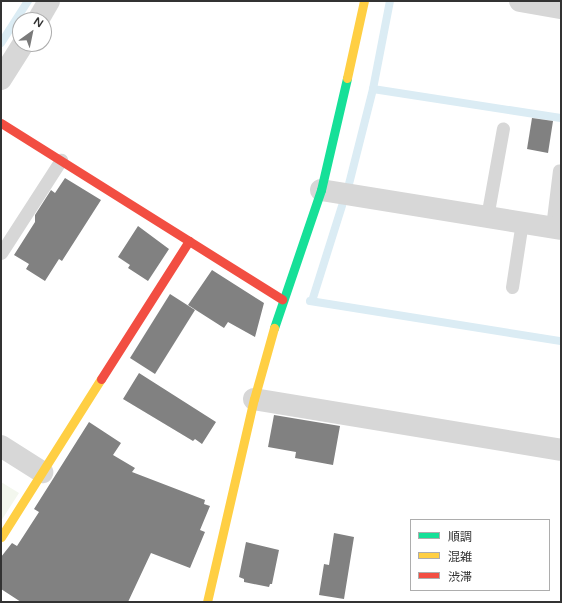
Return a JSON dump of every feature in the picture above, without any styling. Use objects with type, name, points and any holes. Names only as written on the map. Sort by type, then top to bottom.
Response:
[{"type":"street","points":[[43,12],[49,1]]},
{"type":"street","points":[[207,602],[254,399],[282,299],[321,190],[364,1]]},
{"type":"street","points":[[520,1],[559,5]]},
{"type":"street","points":[[1,79],[18,52]]},
{"type":"street","points":[[1,123],[282,299]]},
{"type":"street","points":[[321,190],[556,228]]},
{"type":"street","points":[[1,537],[189,241]]},
{"type":"street","points":[[254,399],[561,450]]},
{"type":"street","points":[[1,446],[42,472]]},
{"type":"lane","points":[[487,217],[503,128]]},
{"type":"lane","points":[[1,253],[60,160]]},
{"type":"lane","points":[[556,228],[559,170]]},
{"type":"lane","points":[[512,287],[522,222]]},
{"type":"shaded area","points":[[1,482],[19,493],[1,521]]},
{"type":"building","points":[[532,118],[553,121],[548,153],[527,149]]},
{"type":"building","points":[[65,178],[101,200],[62,261],[59,259],[45,281],[26,269],[29,264],[14,255],[35,222],[35,215],[51,190],[55,193]]},
{"type":"building","points":[[138,226],[169,249],[148,281],[128,268],[130,265],[118,257]]},
{"type":"building","points":[[212,270],[264,303],[255,337],[228,322],[224,328],[188,305]]},
{"type":"building","points":[[170,294],[195,310],[155,374],[130,358]]},
{"type":"building","points":[[139,373],[216,422],[202,444],[195,439],[193,441],[123,399]]},
{"type":"building","points":[[274,415],[340,426],[333,465],[295,458],[296,452],[268,447]]},
{"type":"building","points":[[89,422],[121,443],[113,455],[135,468],[132,472],[205,500],[204,504],[210,506],[200,530],[205,532],[190,568],[151,553],[128,602],[21,602],[1,589],[1,557],[12,543],[17,546],[39,512],[34,509]]},
{"type":"building","points":[[334,533],[354,537],[344,599],[319,595],[324,564],[329,565]]},
{"type":"building","points":[[246,542],[279,550],[272,584],[270,584],[269,587],[244,582],[244,579],[239,577]]},
{"type":"waterway","points":[[1,43],[28,1]]},
{"type":"waterway","points":[[349,184],[373,89],[390,1]]},
{"type":"waterway","points":[[373,89],[561,118]]},
{"type":"waterway","points":[[312,301],[342,206]]},
{"type":"waterway","points":[[310,301],[561,341]]},
{"type":"traffic: fast","points":[[274,328],[321,190],[347,78]]},
{"type":"traffic: slow","points":[[347,78],[364,1]]},
{"type":"traffic: slow","points":[[207,602],[254,399],[274,328]]},
{"type":"traffic: slow","points":[[1,537],[101,379]]},
{"type":"traffic: jam","points":[[1,123],[282,299]]},
{"type":"traffic: jam","points":[[101,379],[189,241]]}]
